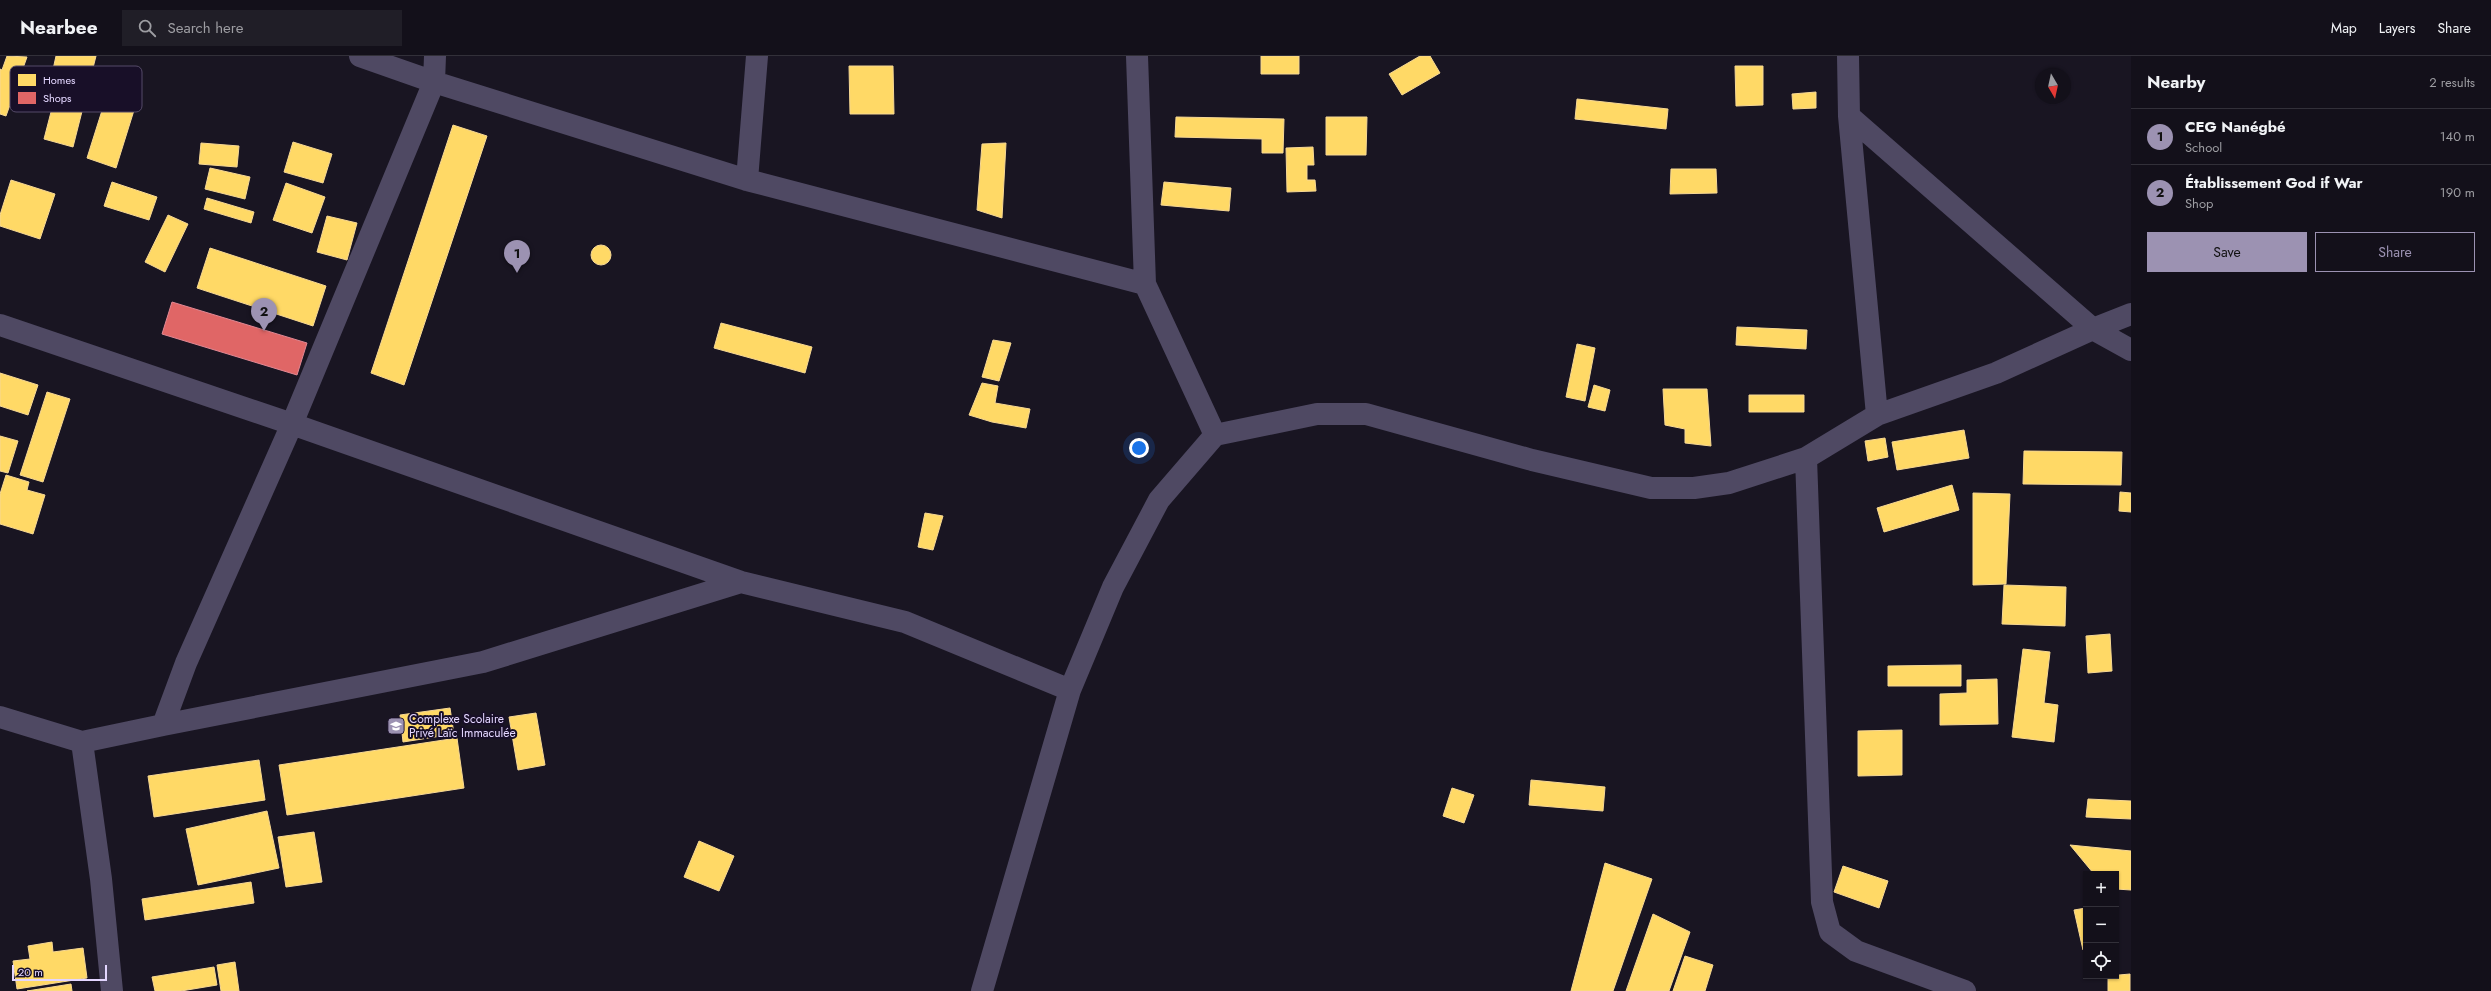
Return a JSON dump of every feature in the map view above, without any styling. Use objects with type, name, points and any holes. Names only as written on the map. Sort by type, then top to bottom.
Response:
[{"type":"street","points":[[360,56],[434,82],[747,180],[1145,284]]},
{"type":"street","points":[[163,725],[186,663],[292,424],[434,82],[435,56]]},
{"type":"street","points":[[747,180],[757,56]]},
{"type":"street","points":[[1137,56],[1145,284],[1215,435]]},
{"type":"street","points":[[1848,56],[1849,116],[1877,415]]},
{"type":"street","points":[[1849,116],[2092,329],[2131,350]]},
{"type":"street","points":[[982,991],[1070,690],[1113,587],[1159,500],[1215,435],[1317,414],[1366,414],[1532,460],[1651,488],[1694,488],[1729,483],[1806,458],[1877,415],[1996,373],[2092,329],[2131,314]]},
{"type":"street","points":[[0,325],[292,424],[741,582],[905,622],[1070,690]]},
{"type":"street","points":[[1806,458],[1822,902],[1830,932],[1856,951],[1965,991]]},
{"type":"street","points":[[0,717],[82,742],[483,662],[741,582]]},
{"type":"street","points":[[82,742],[101,879],[112,991]]},
{"type":"building: Homes","points":[[7,56],[27,57],[24,66],[10,66],[10,105],[6,116],[0,114],[0,69],[2,70]]},
{"type":"building: Homes","points":[[56,56],[96,56],[93,66],[54,66]]},
{"type":"building: Homes","points":[[1261,56],[1299,56],[1299,74],[1261,74]]},
{"type":"building: Homes","points":[[1420,56],[1430,56],[1440,73],[1402,95],[1389,74]]},
{"type":"building: Homes","points":[[849,66],[893,66],[894,114],[850,114]]},
{"type":"building: Homes","points":[[1735,66],[1763,66],[1763,105],[1736,106]]},
{"type":"building: Homes","points":[[1816,92],[1816,108],[1793,109],[1792,94]]},
{"type":"building: Homes","points":[[1577,99],[1668,109],[1666,129],[1575,119]]},
{"type":"building: Homes","points":[[51,112],[82,112],[73,147],[44,139]]},
{"type":"building: Homes","points":[[102,112],[133,112],[116,168],[87,158]]},
{"type":"building: Homes","points":[[1176,117],[1284,119],[1283,153],[1262,153],[1262,139],[1175,137]]},
{"type":"building: Homes","points":[[1326,117],[1367,117],[1366,155],[1326,155]]},
{"type":"building: Homes","points":[[453,125],[487,136],[404,385],[371,373]]},
{"type":"building: Homes","points":[[293,142],[332,154],[323,183],[284,172]]},
{"type":"building: Homes","points":[[201,143],[239,146],[237,167],[199,164]]},
{"type":"building: Homes","points":[[1006,143],[1002,218],[977,210],[982,144]]},
{"type":"building: Homes","points":[[1313,147],[1314,165],[1307,165],[1307,180],[1315,180],[1316,191],[1287,192],[1286,148]]},
{"type":"building: Homes","points":[[210,168],[250,177],[245,199],[205,189]]},
{"type":"building: Homes","points":[[1671,169],[1716,169],[1717,193],[1670,194]]},
{"type":"building: Homes","points":[[11,180],[55,194],[40,239],[0,226],[0,215]]},
{"type":"building: Homes","points":[[112,182],[157,197],[149,220],[104,206]]},
{"type":"building: Homes","points":[[1164,182],[1231,188],[1229,211],[1161,205]]},
{"type":"building: Homes","points":[[286,183],[325,197],[312,233],[273,220]]},
{"type":"building: Homes","points":[[207,198],[254,212],[251,223],[204,209]]},
{"type":"building: Homes","points":[[168,215],[188,224],[165,272],[145,262]]},
{"type":"building: Homes","points":[[327,216],[357,223],[347,260],[317,252]]},
{"type":"building: Homes","points":[[601,245],[608,248],[611,255],[608,262],[601,265],[594,262],[591,255],[594,248]]},
{"type":"building: Homes","points":[[210,248],[326,286],[313,326],[197,288]]},
{"type":"building: Homes","points":[[721,323],[812,347],[805,373],[714,348]]},
{"type":"building: Homes","points":[[1737,327],[1807,330],[1806,349],[1736,345]]},
{"type":"building: Homes","points":[[993,340],[1011,343],[999,381],[982,377]]},
{"type":"building: Homes","points":[[1577,344],[1595,348],[1585,401],[1566,397]]},
{"type":"building: Homes","points":[[0,373],[38,385],[28,415],[0,406]]},
{"type":"building: Homes","points":[[982,383],[998,386],[995,403],[1030,409],[1026,428],[992,422],[969,415]]},
{"type":"building: Homes","points":[[1594,385],[1610,390],[1605,411],[1588,407]]},
{"type":"building: Homes","points":[[1663,389],[1707,389],[1711,446],[1685,443],[1685,429],[1665,425]]},
{"type":"building: Homes","points":[[47,392],[70,399],[43,482],[20,475]]},
{"type":"building: Homes","points":[[1749,395],[1804,395],[1804,412],[1749,412]]},
{"type":"building: Homes","points":[[1964,430],[1969,458],[1897,470],[1892,442]]},
{"type":"building: Homes","points":[[0,436],[18,441],[8,473],[0,471]]},
{"type":"building: Homes","points":[[1885,438],[1888,457],[1868,461],[1865,441]]},
{"type":"building: Homes","points":[[2024,451],[2122,452],[2121,485],[2023,484]]},
{"type":"building: Homes","points":[[6,475],[29,482],[27,490],[45,495],[33,534],[0,524],[0,494]]},
{"type":"building: Homes","points":[[1952,485],[1959,510],[1884,532],[1877,508]]},
{"type":"building: Homes","points":[[2120,492],[2131,493],[2131,512],[2119,511]]},
{"type":"building: Homes","points":[[1973,493],[2010,494],[2006,584],[1973,585]]},
{"type":"building: Homes","points":[[925,513],[943,516],[933,550],[918,547]]},
{"type":"building: Homes","points":[[2004,585],[2066,587],[2065,626],[2002,624]]},
{"type":"building: Homes","points":[[2110,634],[2112,671],[2088,673],[2086,636]]},
{"type":"building: Homes","points":[[2023,649],[2050,652],[2044,703],[2058,705],[2054,742],[2012,737]]},
{"type":"building: Homes","points":[[1961,665],[1961,686],[1888,686],[1888,666]]},
{"type":"building: Homes","points":[[1997,679],[1998,724],[1940,725],[1940,694],[1967,693],[1967,680]]},
{"type":"building: Homes","points":[[450,708],[454,734],[403,742],[400,715]]},
{"type":"building: Homes","points":[[536,713],[545,765],[518,770],[509,717]]},
{"type":"building: Homes","points":[[1902,730],[1902,775],[1858,776],[1858,731]]},
{"type":"building: Homes","points":[[457,738],[464,788],[287,815],[279,765]]},
{"type":"building: Homes","points":[[259,760],[265,800],[154,817],[148,776]]},
{"type":"building: Homes","points":[[1531,780],[1605,787],[1603,811],[1529,805]]},
{"type":"building: Homes","points":[[1452,788],[1474,795],[1464,823],[1443,816]]},
{"type":"building: Homes","points":[[2088,799],[2131,801],[2131,819],[2086,817]]},
{"type":"building: Homes","points":[[267,811],[279,868],[198,885],[186,829]]},
{"type":"building: Homes","points":[[314,832],[322,882],[286,887],[278,837]]},
{"type":"building: Homes","points":[[699,841],[734,856],[719,891],[684,877]]},
{"type":"building: Homes","points":[[2070,845],[2131,851],[2131,890],[2119,889],[2119,871],[2092,871]]},
{"type":"building: Homes","points":[[1605,863],[1652,879],[1613,991],[1571,991]]},
{"type":"building: Homes","points":[[1843,866],[1888,881],[1879,908],[1834,892]]},
{"type":"building: Homes","points":[[251,882],[254,903],[145,920],[142,899]]},
{"type":"building: Homes","points":[[2083,908],[2083,950],[2074,910]]},
{"type":"building: Homes","points":[[1653,914],[1690,932],[1669,991],[1626,991]]},
{"type":"building: Homes","points":[[52,942],[53,952],[83,948],[87,978],[17,989],[13,961],[30,959],[28,946]]},
{"type":"building: Homes","points":[[1685,956],[1713,965],[1705,991],[1673,991]]},
{"type":"building: Homes","points":[[235,962],[239,991],[221,991],[217,965]]},
{"type":"building: Homes","points":[[214,967],[217,985],[181,991],[155,991],[152,977]]},
{"type":"building: Homes","points":[[2130,974],[2130,991],[2108,991],[2108,979],[2119,979],[2119,975]]},
{"type":"building: Homes","points":[[71,984],[72,991],[27,991]]},
{"type":"building: Shops","points":[[172,302],[307,343],[297,375],[162,334]]},
{"type":"place","name":"CEG Nanégbé","points":[[517,273]]},
{"type":"place","name":"Établissement God if War","points":[[264,331]]},
{"type":"place","name":"Complexe Scolaire Privé Laïc Immaculée","points":[[396,726]]}]
